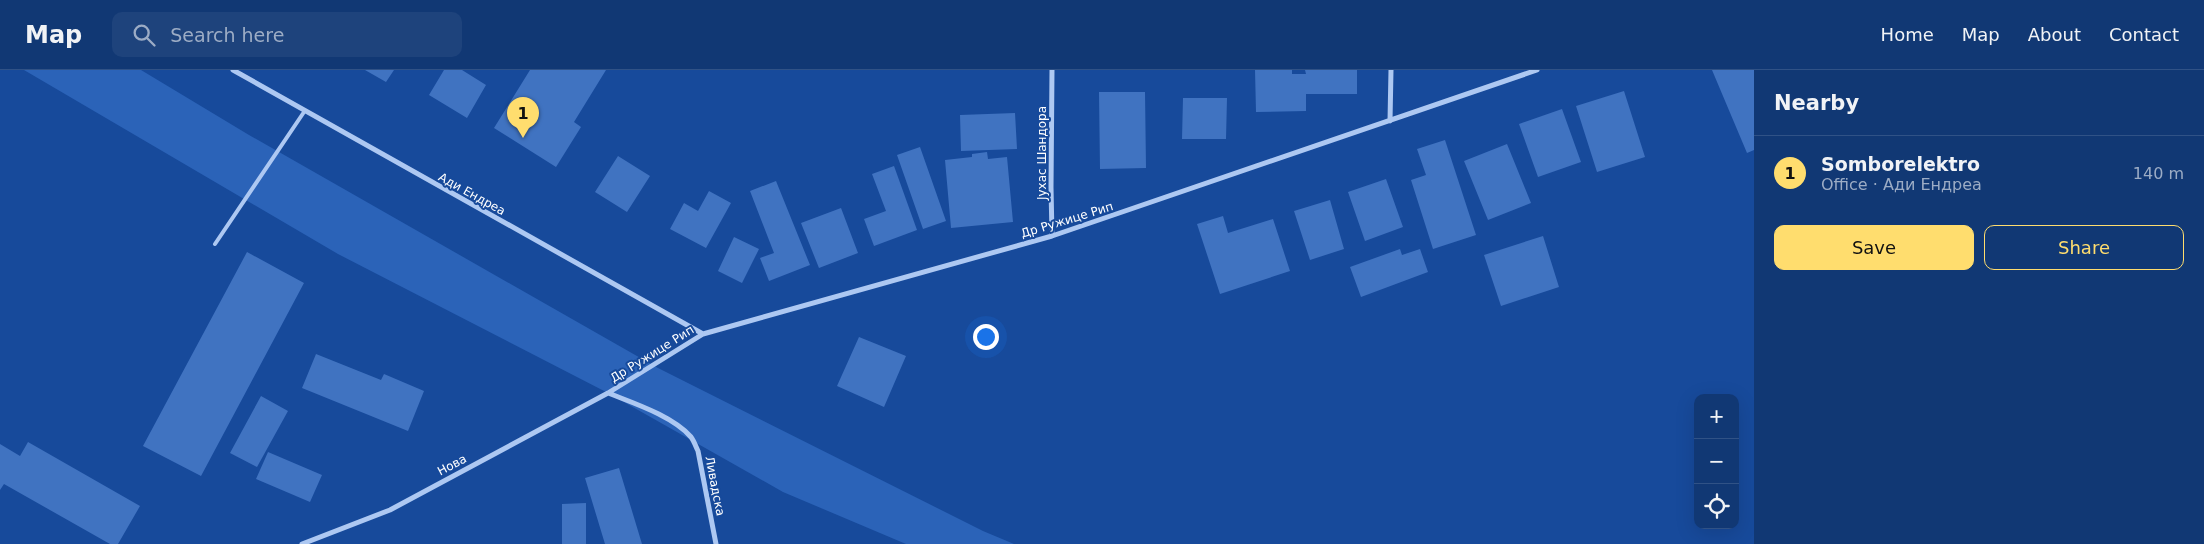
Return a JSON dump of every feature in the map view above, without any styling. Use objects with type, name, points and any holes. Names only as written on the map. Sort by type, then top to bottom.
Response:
[{"type":"street","name":"Ади Ендреа","points":[[233,70],[304,112],[703,334]]},
{"type":"street","name":"Јухас Шандора","points":[[1052,70],[1052,236]]},
{"type":"street","points":[[1390,70],[1390,121]]},
{"type":"street","name":"Др Ружице Рип","points":[[608,393],[703,334],[1052,236],[1537,70]]},
{"type":"street","name":"Нова","points":[[302,544],[390,510],[608,393]]},
{"type":"street","name":"Ливадска","points":[[608,393],[652,411],[679,427],[691,437],[698,451],[716,544]]},
{"type":"lane","points":[[214,244],[304,112]]},
{"type":"shaded area","points":[[24,70],[141,70],[249,135],[658,368],[983,531],[1014,544],[906,544],[783,492],[608,393],[338,254]]},
{"type":"building","points":[[365,70],[394,70],[386,82]]},
{"type":"building","points":[[444,70],[462,70],[486,85],[467,118],[429,95]]},
{"type":"building","points":[[530,70],[606,70],[574,122],[581,127],[556,167],[494,128]]},
{"type":"building","points":[[1255,70],[1292,70],[1292,74],[1306,74],[1305,70],[1357,70],[1357,94],[1306,94],[1306,111],[1256,112]]},
{"type":"building","points":[[1712,70],[1754,70],[1754,150],[1747,153]]},
{"type":"building","points":[[1624,91],[1645,157],[1597,172],[1576,106]]},
{"type":"building","points":[[1099,92],[1145,92],[1146,168],[1100,169]]},
{"type":"building","points":[[1183,98],[1227,98],[1226,139],[1182,139]]},
{"type":"building","points":[[1562,109],[1581,162],[1538,177],[1519,124]]},
{"type":"building","points":[[1015,113],[1017,149],[961,151],[960,115]]},
{"type":"building","points":[[1445,140],[1476,235],[1433,249],[1411,180],[1426,175],[1417,149]]},
{"type":"building","points":[[1507,144],[1531,203],[1488,220],[1464,161]]},
{"type":"building","points":[[920,147],[946,221],[923,229],[897,155]]},
{"type":"building","points":[[987,152],[988,159],[1007,157],[1013,222],[951,228],[945,160],[972,157],[972,154]]},
{"type":"building","points":[[618,156],[650,176],[627,212],[595,192]]},
{"type":"building","points":[[894,166],[917,230],[874,246],[864,219],[886,211],[872,174]]},
{"type":"building","points":[[1386,179],[1403,227],[1365,241],[1348,192]]},
{"type":"building","points":[[776,181],[810,265],[769,281],[760,258],[774,253],[750,191]]},
{"type":"building","points":[[709,191],[731,203],[706,248],[670,229],[684,203],[698,211]]},
{"type":"building","points":[[1330,200],[1344,249],[1310,260],[1294,211]]},
{"type":"building","points":[[841,208],[858,253],[819,268],[801,223]]},
{"type":"building","points":[[1223,216],[1228,233],[1273,219],[1290,271],[1220,294],[1197,224]]},
{"type":"building","points":[[1543,236],[1559,287],[1501,306],[1484,255]]},
{"type":"building","points":[[734,237],[759,249],[742,283],[718,271]]},
{"type":"building","points":[[1400,249],[1402,255],[1420,249],[1428,272],[1361,297],[1350,267]]},
{"type":"building","points":[[247,252],[304,283],[201,476],[143,446]]},
{"type":"building","points":[[859,337],[906,356],[884,407],[837,386]]},
{"type":"building","points":[[316,354],[381,380],[384,374],[424,391],[408,431],[302,388]]},
{"type":"building","points":[[261,396],[288,411],[257,467],[230,453]]},
{"type":"building","points":[[28,442],[140,506],[118,544],[110,544],[4,484],[0,490],[0,444],[20,456]]},
{"type":"building","points":[[268,452],[322,475],[310,502],[256,479]]},
{"type":"building","points":[[619,468],[642,544],[605,544],[585,478]]},
{"type":"building","points":[[586,503],[586,544],[562,544],[562,504]]},
{"type":"place","name":"Somborelektro","points":[[523,138]]}]
